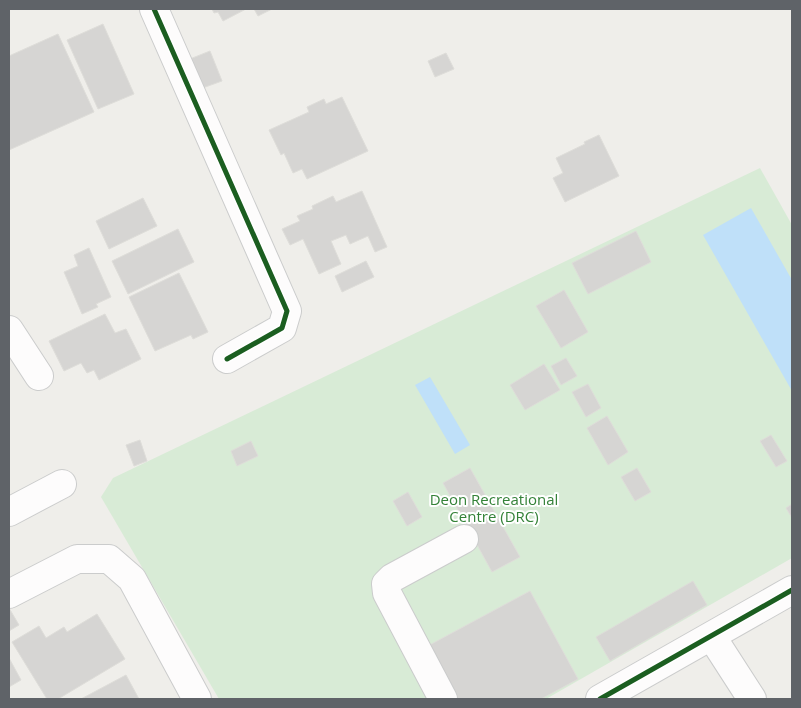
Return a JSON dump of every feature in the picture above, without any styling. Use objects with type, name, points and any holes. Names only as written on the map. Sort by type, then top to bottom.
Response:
[{"type":"street","points":[[154,9],[287,310],[282,328],[227,359]]},
{"type":"street","points":[[9,330],[39,376]]},
{"type":"street","points":[[9,512],[62,484]]},
{"type":"street","points":[[443,699],[386,593],[386,584],[392,578],[464,539]]},
{"type":"street","points":[[9,594],[77,560],[109,559],[132,579],[197,699]]},
{"type":"street","points":[[600,699],[792,590]]},
{"type":"street","points":[[712,636],[752,699]]},
{"type":"green space","name":"Deon Recreational Centre (DRC)","points":[[760,168],[792,225],[792,558],[546,699],[219,699],[101,497],[113,478]]},
{"type":"water","points":[[751,208],[792,280],[792,391],[703,235]]},
{"type":"water","points":[[430,377],[470,445],[455,454],[415,385]]},
{"type":"building","points":[[212,9],[246,9],[223,21],[218,12],[214,13]]},
{"type":"building","points":[[254,9],[272,9],[258,16]]},
{"type":"building","points":[[103,24],[134,94],[98,109],[67,40]]},
{"type":"building","points":[[58,34],[94,112],[9,150],[9,56]]},
{"type":"building","points":[[210,51],[222,81],[197,90],[185,61]]},
{"type":"building","points":[[446,53],[454,69],[435,77],[428,61]]},
{"type":"building","points":[[342,97],[368,151],[307,179],[302,169],[293,173],[284,153],[281,155],[269,130],[309,112],[307,107],[324,99],[326,104]]},
{"type":"building","points":[[599,135],[619,176],[565,202],[553,178],[563,173],[556,158]]},
{"type":"building","points":[[362,191],[387,247],[375,252],[368,236],[350,244],[346,235],[331,241],[341,264],[319,274],[303,239],[290,245],[282,229],[300,221],[297,216],[313,209],[312,206],[333,196],[336,202]]},
{"type":"building","points":[[143,198],[157,226],[109,249],[96,221]]},
{"type":"building","points":[[178,229],[194,262],[128,294],[112,261]]},
{"type":"building","points":[[636,231],[651,262],[588,294],[572,263]]},
{"type":"building","points":[[89,248],[111,297],[96,304],[98,307],[82,314],[64,272],[78,266],[74,255]]},
{"type":"building","points":[[366,261],[374,277],[342,292],[335,276]]},
{"type":"building","points":[[179,273],[208,332],[193,339],[191,335],[155,351],[129,297]]},
{"type":"building","points":[[564,290],[588,332],[561,348],[536,306]]},
{"type":"building","points":[[105,314],[115,333],[126,329],[141,359],[99,380],[94,370],[87,373],[81,363],[64,371],[49,341]]},
{"type":"building","points":[[566,358],[577,376],[561,385],[551,366]]},
{"type":"building","points":[[544,364],[560,390],[525,410],[510,385]]},
{"type":"building","points":[[588,384],[601,408],[586,417],[572,392]]},
{"type":"building","points":[[607,416],[628,452],[608,465],[587,428]]},
{"type":"building","points":[[771,435],[787,461],[776,467],[760,441]]},
{"type":"building","points":[[140,440],[147,461],[134,466],[126,445]]},
{"type":"building","points":[[251,441],[258,456],[237,466],[231,451]]},
{"type":"building","points":[[470,468],[520,557],[492,572],[443,483]]},
{"type":"building","points":[[637,468],[651,492],[635,501],[621,477]]},
{"type":"building","points":[[408,492],[422,517],[407,526],[393,501]]},
{"type":"building","points":[[792,504],[792,518],[786,508]]},
{"type":"building","points":[[693,581],[707,605],[610,661],[596,637]]},
{"type":"building","points":[[530,591],[578,679],[541,699],[453,699],[424,648]]},
{"type":"building","points":[[9,608],[19,625],[9,631]]},
{"type":"building","points":[[97,614],[125,659],[58,699],[47,699],[12,642],[39,626],[46,638],[64,627],[67,632]]},
{"type":"building","points":[[9,658],[21,680],[9,687]]},
{"type":"building","points":[[126,675],[139,699],[81,699]]},
{"type":"cycle path","points":[[154,9],[287,311],[282,328],[227,359]]},
{"type":"cycle path","points":[[600,699],[792,590]]}]
